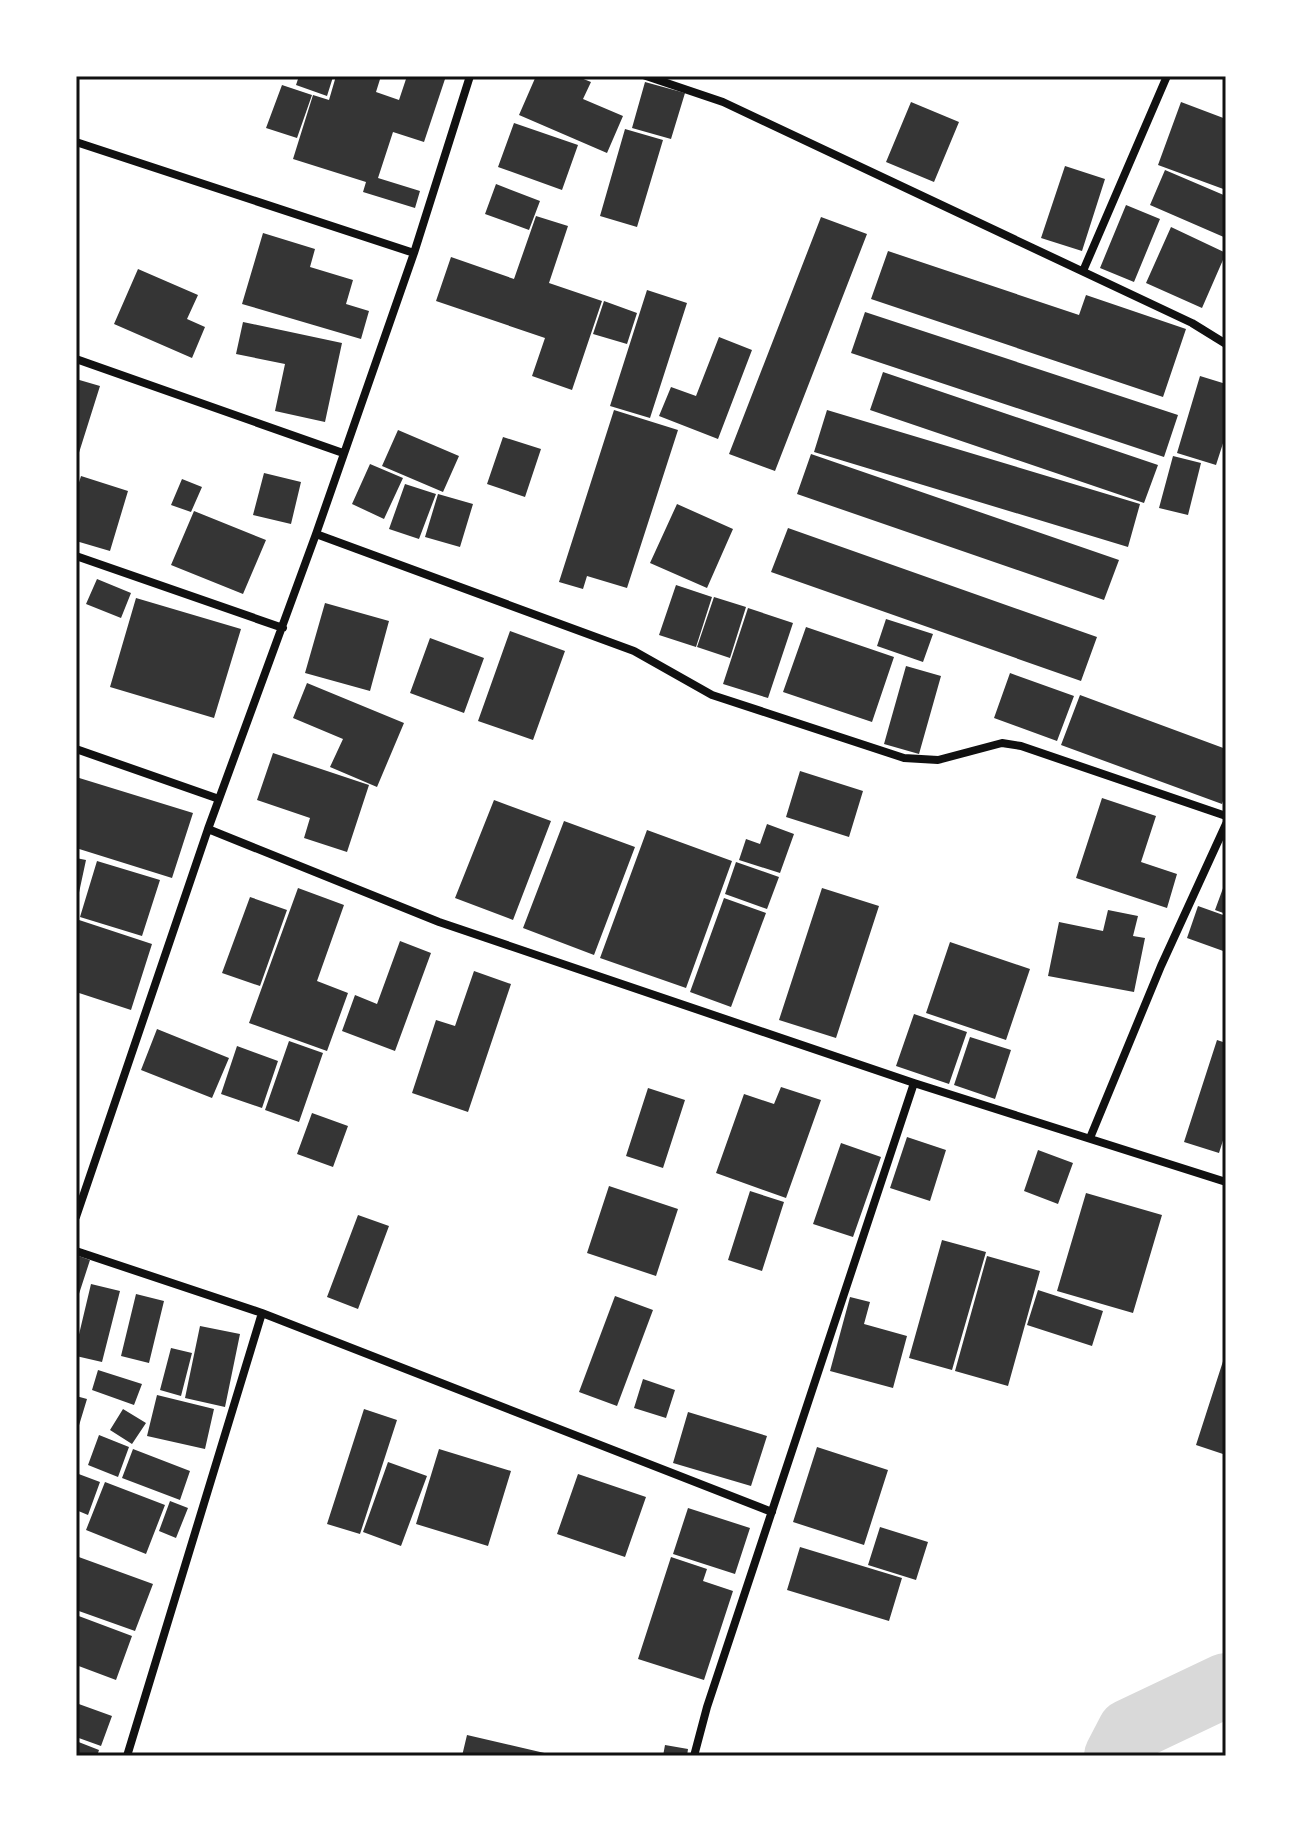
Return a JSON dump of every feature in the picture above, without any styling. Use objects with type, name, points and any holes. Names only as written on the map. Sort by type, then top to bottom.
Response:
[{"type":"street","points":[[76,1217],[208,829],[283,628],[414,253],[470,76]]},
{"type":"street","points":[[646,76],[723,102],[1192,323],[1226,344]]},
{"type":"street","points":[[1083,271],[1167,76]]},
{"type":"street","points":[[76,142],[414,253]]},
{"type":"street","points":[[76,359],[343,453]]},
{"type":"street","points":[[316,534],[634,651],[712,695],[904,758],[938,760],[1002,743],[1021,746],[1226,816]]},
{"type":"street","points":[[76,556],[283,628]]},
{"type":"street","points":[[76,749],[219,799]]},
{"type":"street","points":[[1090,1138],[1161,966],[1226,824]]},
{"type":"street","points":[[208,829],[439,922],[914,1083],[1226,1182]]},
{"type":"street","points":[[694,1756],[707,1707],[914,1083]]},
{"type":"street","points":[[76,1251],[262,1313],[772,1512]]},
{"type":"street","points":[[127,1756],[262,1313]]},
{"type":"building","points":[[299,76],[333,77],[327,96],[296,85]]},
{"type":"building","points":[[336,76],[381,76],[376,92],[399,100],[407,76],[446,76],[424,142],[393,132],[378,178],[420,191],[415,208],[363,192],[366,182],[293,159],[313,95],[329,100]]},
{"type":"building","points":[[536,76],[576,76],[591,82],[583,99],[623,116],[607,153],[519,115]]},
{"type":"building","points":[[645,82],[685,93],[671,139],[632,128]]},
{"type":"building","points":[[282,85],[312,95],[297,138],[266,128]]},
{"type":"building","points":[[911,102],[959,122],[934,182],[886,162]]},
{"type":"building","points":[[1181,102],[1226,119],[1226,190],[1158,165]]},
{"type":"building","points":[[514,123],[578,145],[562,190],[498,167]]},
{"type":"building","points":[[625,129],[663,140],[637,227],[600,216]]},
{"type":"building","points":[[1065,166],[1105,179],[1082,251],[1041,238]]},
{"type":"building","points":[[1165,170],[1226,196],[1226,238],[1150,205]]},
{"type":"building","points":[[496,184],[540,201],[529,230],[485,214]]},
{"type":"building","points":[[1126,205],[1160,219],[1134,282],[1100,268]]},
{"type":"building","points":[[536,216],[568,226],[549,283],[602,301],[572,390],[532,376],[545,338],[436,301],[451,257],[514,279]]},
{"type":"building","points":[[821,217],[867,234],[775,471],[729,454]]},
{"type":"building","points":[[1171,227],[1226,253],[1202,308],[1146,283]]},
{"type":"building","points":[[263,233],[315,249],[310,267],[353,280],[346,304],[369,311],[361,339],[242,304]]},
{"type":"building","points":[[888,251],[1079,315],[1086,295],[1186,329],[1163,397],[871,299]]},
{"type":"building","points":[[138,269],[198,295],[187,319],[205,327],[192,358],[114,324]]},
{"type":"building","points":[[647,290],[687,303],[650,418],[610,406]]},
{"type":"building","points":[[604,301],[637,313],[627,344],[593,334]]},
{"type":"building","points":[[865,312],[1178,415],[1164,457],[851,353]]},
{"type":"building","points":[[243,322],[342,343],[325,422],[275,411],[285,364],[236,354]]},
{"type":"building","points":[[719,337],[752,350],[718,439],[659,416],[671,387],[696,396]]},
{"type":"building","points":[[883,372],[1158,465],[1144,503],[870,410]]},
{"type":"building","points":[[1200,376],[1226,384],[1226,434],[1216,465],[1177,453]]},
{"type":"building","points":[[76,379],[100,386],[77,459],[76,458]]},
{"type":"building","points":[[614,410],[678,430],[627,588],[587,576],[583,589],[559,582]]},
{"type":"building","points":[[827,410],[1140,504],[1128,547],[814,452]]},
{"type":"building","points":[[398,430],[459,456],[443,492],[382,466]]},
{"type":"building","points":[[503,437],[541,449],[525,497],[487,484]]},
{"type":"building","points":[[811,454],[1119,560],[1104,600],[797,494]]},
{"type":"building","points":[[1173,456],[1201,463],[1188,515],[1159,508]]},
{"type":"building","points":[[370,464],[403,478],[384,519],[352,504]]},
{"type":"building","points":[[264,473],[301,482],[291,524],[253,515]]},
{"type":"building","points":[[81,476],[128,491],[110,551],[76,541],[76,492]]},
{"type":"building","points":[[182,479],[202,487],[191,512],[171,505]]},
{"type":"building","points":[[405,484],[436,494],[419,539],[389,529]]},
{"type":"building","points":[[438,494],[473,504],[460,547],[425,537]]},
{"type":"building","points":[[677,504],[733,529],[707,588],[650,563]]},
{"type":"building","points":[[194,511],[266,540],[243,594],[171,565]]},
{"type":"building","points":[[788,528],[1097,637],[1081,681],[771,572]]},
{"type":"building","points":[[97,579],[131,593],[121,618],[86,604]]},
{"type":"building","points":[[676,585],[712,597],[696,647],[659,635]]},
{"type":"building","points":[[714,597],[746,607],[730,658],[697,647]]},
{"type":"building","points":[[136,598],[241,629],[214,718],[110,687]]},
{"type":"building","points":[[325,603],[389,621],[370,691],[305,673]]},
{"type":"building","points":[[748,608],[793,623],[768,698],[723,684]]},
{"type":"building","points":[[886,619],[933,634],[923,662],[877,646]]},
{"type":"building","points":[[806,627],[894,657],[872,722],[783,692]]},
{"type":"building","points":[[510,631],[565,651],[533,740],[478,721]]},
{"type":"building","points":[[430,638],[484,658],[464,713],[410,693]]},
{"type":"building","points":[[906,666],[941,676],[919,754],[884,744]]},
{"type":"building","points":[[1010,673],[1074,696],[1057,741],[994,718]]},
{"type":"building","points":[[307,683],[404,723],[377,787],[330,767],[343,739],[293,718]]},
{"type":"building","points":[[1080,695],[1226,749],[1226,793],[1222,804],[1061,745]]},
{"type":"building","points":[[273,753],[369,785],[347,852],[304,838],[310,818],[257,800]]},
{"type":"building","points":[[800,771],[863,791],[849,837],[786,817]]},
{"type":"building","points":[[76,777],[193,813],[172,878],[76,848]]},
{"type":"building","points":[[1102,798],[1156,816],[1141,862],[1177,874],[1167,908],[1076,878]]},
{"type":"building","points":[[494,800],[551,821],[513,920],[455,898]]},
{"type":"building","points":[[564,821],[635,847],[594,955],[523,928]]},
{"type":"building","points":[[767,824],[794,834],[780,873],[739,860],[746,839],[760,844]]},
{"type":"building","points":[[647,830],[732,861],[686,988],[600,958]]},
{"type":"building","points":[[76,858],[86,860],[77,902],[76,902]]},
{"type":"building","points":[[97,861],[160,880],[142,936],[80,917]]},
{"type":"building","points":[[736,862],[779,877],[767,909],[725,894]]},
{"type":"building","points":[[1226,880],[1226,914],[1215,910]]},
{"type":"building","points":[[298,888],[344,905],[317,981],[348,993],[327,1051],[249,1023]]},
{"type":"building","points":[[822,888],[879,906],[836,1038],[779,1020]]},
{"type":"building","points":[[250,897],[287,910],[260,986],[222,973]]},
{"type":"building","points":[[724,898],[766,913],[731,1007],[690,992]]},
{"type":"building","points":[[1198,906],[1226,916],[1226,952],[1187,938]]},
{"type":"building","points":[[1108,910],[1138,916],[1133,936],[1145,938],[1134,992],[1048,976],[1059,922],[1103,931]]},
{"type":"building","points":[[76,919],[152,944],[131,1010],[76,992]]},
{"type":"building","points":[[400,941],[431,953],[395,1051],[342,1031],[355,995],[377,1004]]},
{"type":"building","points":[[950,942],[1030,969],[1006,1040],[926,1013]]},
{"type":"building","points":[[474,971],[511,984],[468,1112],[412,1093],[436,1020],[455,1026]]},
{"type":"building","points":[[914,1014],[967,1032],[949,1084],[896,1066]]},
{"type":"building","points":[[157,1029],[229,1058],[212,1098],[141,1070]]},
{"type":"building","points":[[970,1037],[1011,1050],[995,1099],[954,1085]]},
{"type":"building","points":[[1217,1040],[1226,1043],[1226,1131],[1219,1153],[1184,1142]]},
{"type":"building","points":[[289,1041],[323,1053],[299,1122],[265,1110]]},
{"type":"building","points":[[237,1046],[278,1061],[262,1108],[221,1094]]},
{"type":"building","points":[[781,1087],[821,1100],[786,1198],[716,1173],[744,1094],[774,1104]]},
{"type":"building","points":[[648,1088],[685,1100],[663,1168],[626,1156]]},
{"type":"building","points":[[312,1113],[348,1126],[333,1167],[297,1154]]},
{"type":"building","points":[[907,1137],[946,1150],[930,1201],[890,1188]]},
{"type":"building","points":[[841,1143],[881,1157],[853,1237],[813,1224]]},
{"type":"building","points":[[1038,1150],[1073,1163],[1058,1204],[1024,1191]]},
{"type":"building","points":[[609,1186],[678,1209],[656,1276],[587,1253]]},
{"type":"building","points":[[750,1191],[784,1202],[762,1271],[728,1260]]},
{"type":"building","points":[[1086,1193],[1162,1215],[1133,1313],[1057,1291]]},
{"type":"building","points":[[358,1215],[389,1226],[358,1309],[327,1297]]},
{"type":"building","points":[[942,1240],[986,1252],[952,1370],[909,1358]]},
{"type":"building","points":[[76,1255],[90,1260],[77,1300],[76,1300]]},
{"type":"building","points":[[987,1256],[1040,1271],[1008,1386],[955,1371]]},
{"type":"building","points":[[91,1284],[120,1291],[102,1362],[76,1356]]},
{"type":"building","points":[[1038,1290],[1103,1311],[1092,1346],[1027,1325]]},
{"type":"building","points":[[136,1294],[164,1301],[149,1363],[121,1356]]},
{"type":"building","points":[[615,1296],[653,1310],[617,1406],[579,1392]]},
{"type":"building","points":[[850,1297],[870,1302],[864,1324],[907,1336],[893,1388],[830,1371]]},
{"type":"building","points":[[200,1326],[240,1334],[225,1407],[185,1398]]},
{"type":"building","points":[[171,1348],[192,1353],[181,1396],[160,1390]]},
{"type":"building","points":[[1226,1355],[1226,1455],[1196,1445]]},
{"type":"building","points":[[98,1370],[142,1384],[134,1405],[92,1390]]},
{"type":"building","points":[[643,1379],[675,1390],[666,1418],[634,1408]]},
{"type":"building","points":[[157,1395],[214,1409],[205,1449],[147,1436]]},
{"type":"building","points":[[76,1396],[87,1399],[77,1432],[76,1432]]},
{"type":"building","points":[[123,1409],[146,1423],[132,1444],[110,1430]]},
{"type":"building","points":[[364,1409],[397,1420],[360,1534],[327,1524]]},
{"type":"building","points":[[688,1412],[767,1436],[751,1486],[673,1463]]},
{"type":"building","points":[[99,1435],[129,1447],[118,1477],[88,1465]]},
{"type":"building","points":[[817,1447],[888,1470],[864,1545],[793,1522]]},
{"type":"building","points":[[133,1449],[190,1471],[180,1500],[122,1478]]},
{"type":"building","points":[[439,1449],[511,1471],[488,1546],[416,1524]]},
{"type":"building","points":[[388,1462],[427,1476],[401,1546],[363,1532]]},
{"type":"building","points":[[76,1473],[100,1482],[88,1515],[76,1510]]},
{"type":"building","points":[[578,1474],[646,1497],[625,1557],[557,1534]]},
{"type":"building","points":[[105,1482],[165,1505],[146,1554],[86,1530]]},
{"type":"building","points":[[170,1501],[188,1508],[176,1538],[159,1531]]},
{"type":"building","points":[[688,1508],[750,1528],[735,1574],[673,1554]]},
{"type":"building","points":[[880,1527],[928,1542],[916,1580],[868,1565]]},
{"type":"building","points":[[800,1547],[902,1578],[889,1621],[787,1590]]},
{"type":"building","points":[[76,1556],[153,1584],[135,1631],[76,1610]]},
{"type":"building","points":[[671,1557],[707,1569],[703,1581],[733,1591],[704,1680],[638,1659]]},
{"type":"building","points":[[76,1615],[132,1636],[116,1680],[76,1665]]},
{"type":"building","points":[[76,1703],[112,1716],[101,1746],[76,1737]]},
{"type":"building","points":[[467,1735],[553,1755],[553,1756],[462,1756]]},
{"type":"building","points":[[76,1741],[99,1750],[97,1756],[76,1756]]},
{"type":"building","points":[[665,1745],[688,1749],[687,1756],[663,1756]]},
{"type":"waterway","points":[[1116,1756],[1129,1731],[1226,1685]]}]
